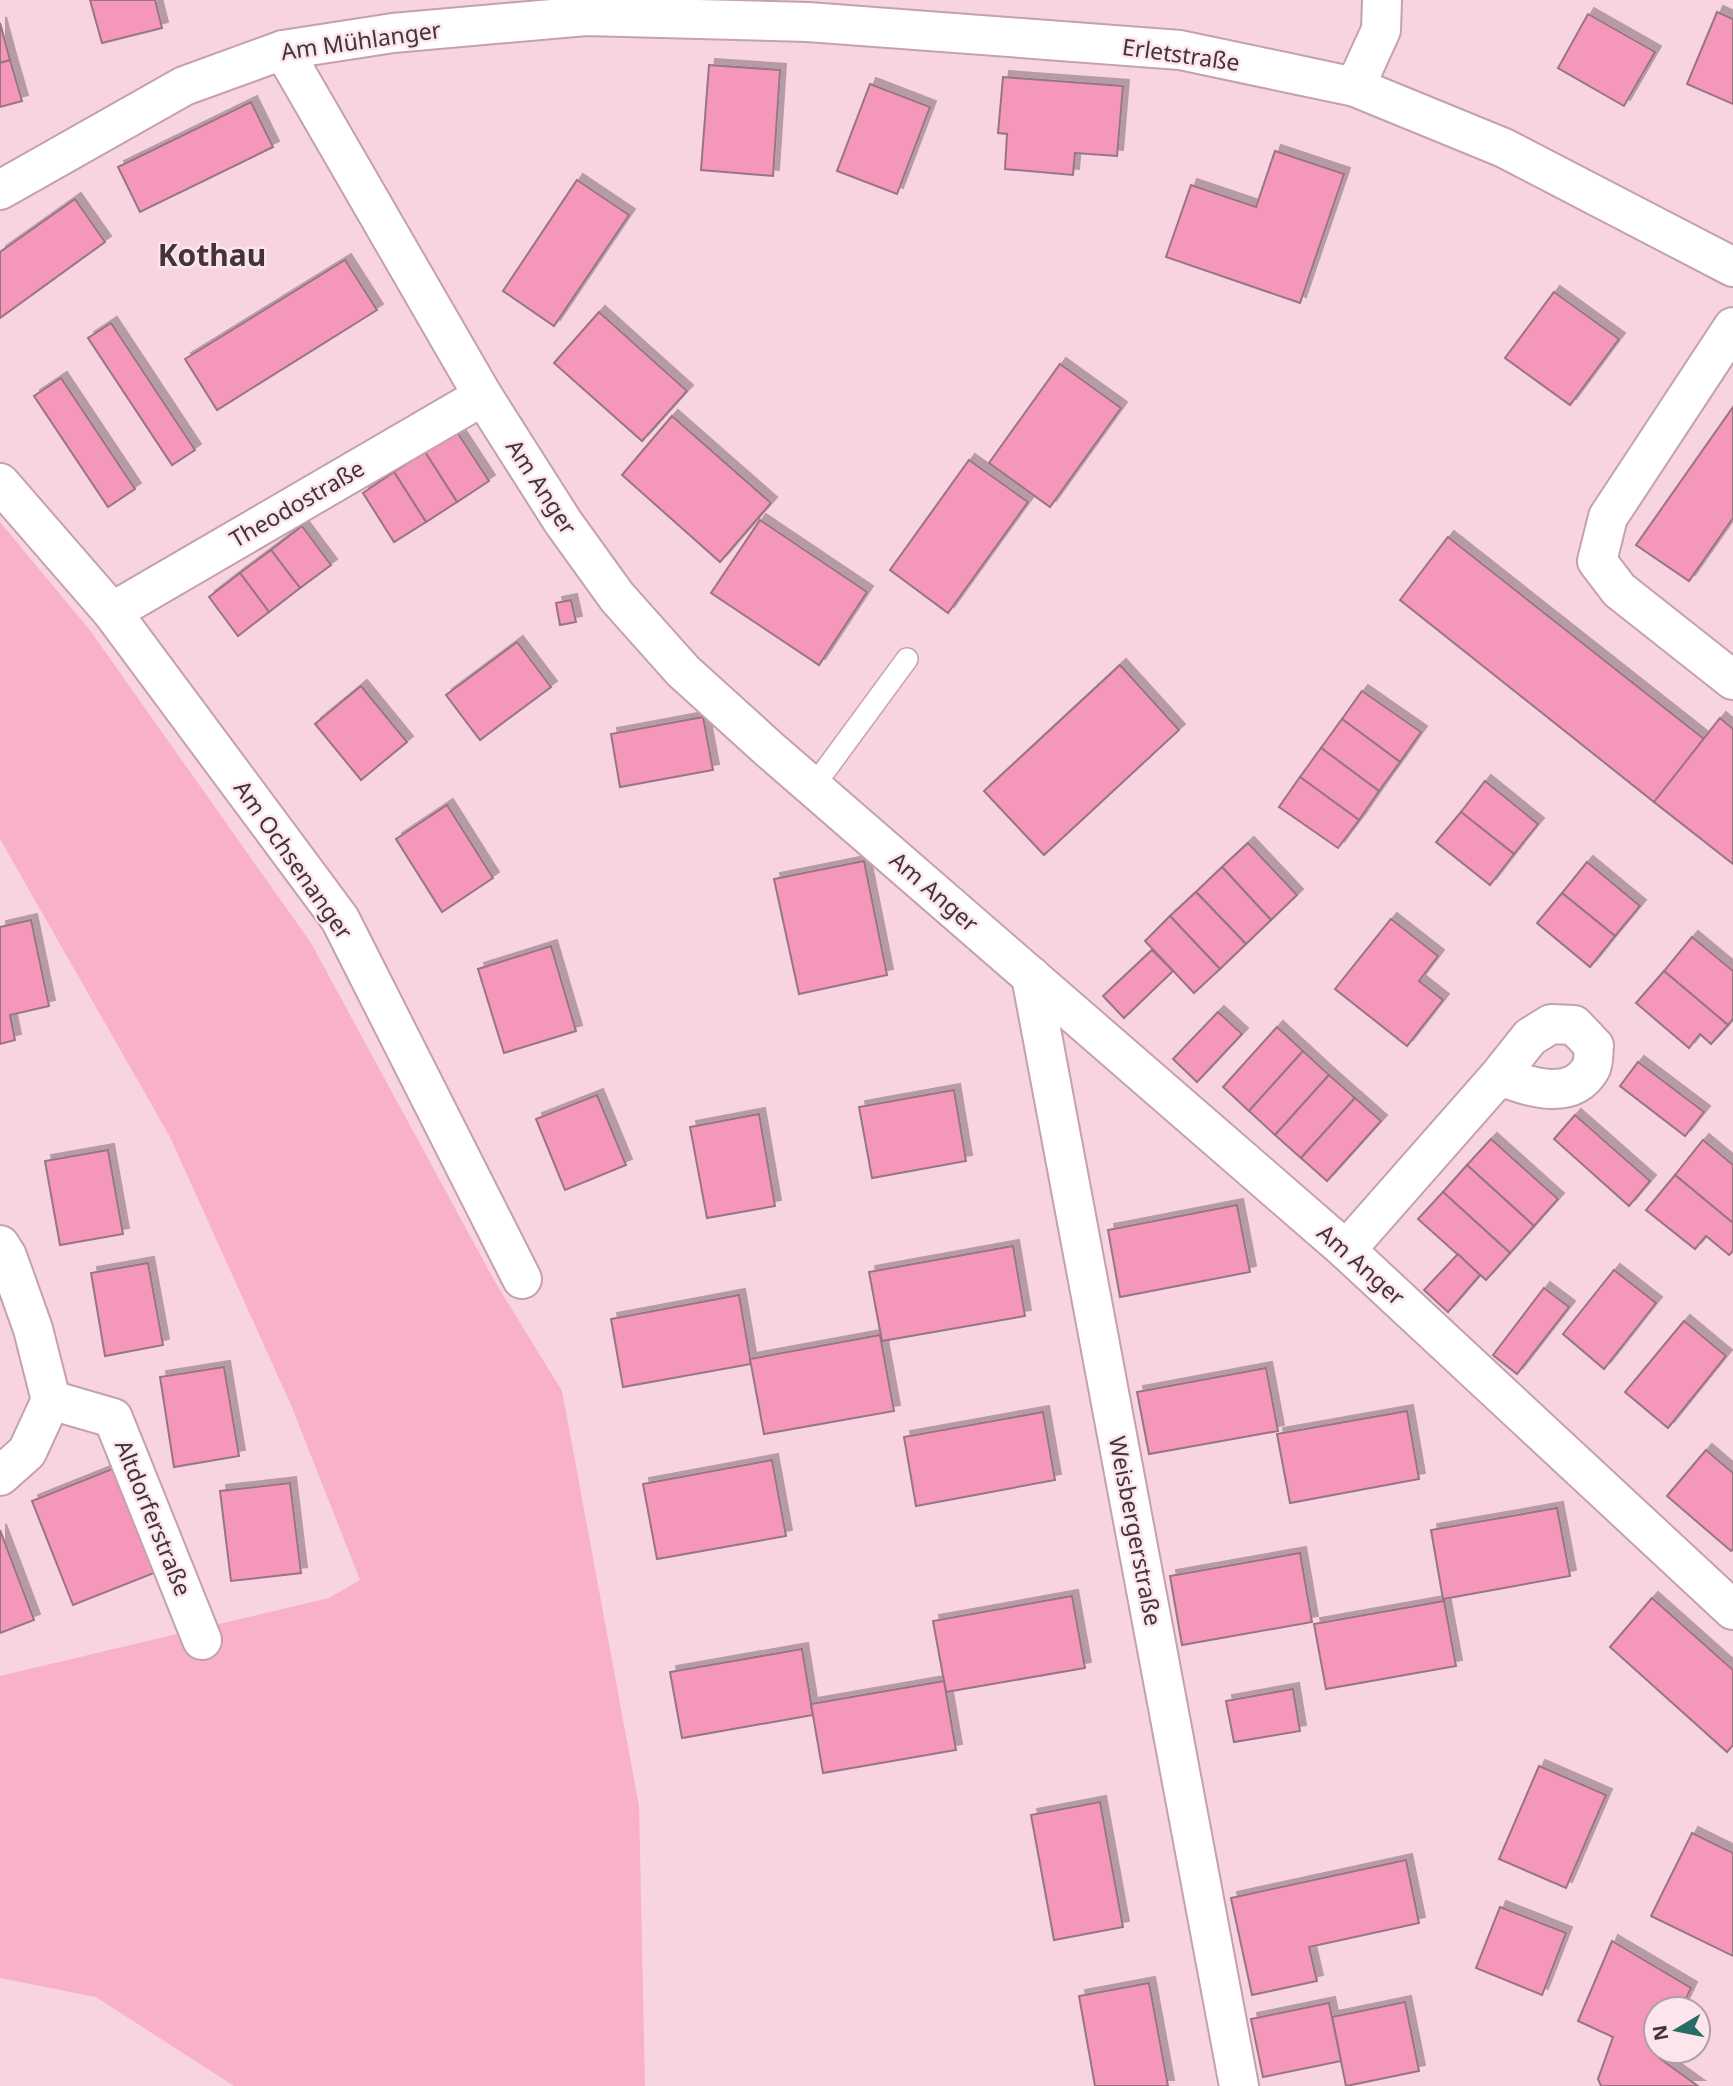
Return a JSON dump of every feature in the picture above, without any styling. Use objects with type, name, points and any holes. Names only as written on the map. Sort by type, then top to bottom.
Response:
[{"type":"street","points":[[1355,88],[1381,30],[1381,0]]},
{"type":"street","name":"Erletstraße","points":[[585,8],[1180,50],[1355,88],[1504,148],[1733,267]]},
{"type":"street","name":"Am Mühlanger","points":[[0,190],[184,86],[283,50],[585,8]]},
{"type":"street","name":"Am Anger","points":[[283,50],[483,396],[563,522],[617,597],[683,671],[1346,1250],[1733,1610]]},
{"type":"street","points":[[1733,327],[1608,517],[1597,561],[1619,590],[1733,680]]},
{"type":"street","name":"Theodostraße","points":[[112,612],[483,396]]},
{"type":"street","name":"Am Ochsenanger","points":[[0,483],[112,612],[340,919],[522,1279]]},
{"type":"street","name":"Weisbergerstraße","points":[[1031,976],[1239,2086]]},
{"type":"street","points":[[1346,1250],[1499,1076]]},
{"type":"street","points":[[0,1245],[7,1256],[33,1329],[51,1400],[27,1452],[0,1476]]},
{"type":"street","name":"Altdorferstraße","points":[[51,1400],[113,1418],[202,1640]]},
{"type":"lane","points":[[813,787],[907,659]]},
{"type":"shaded area","points":[[0,522],[89,629],[311,943],[495,1282],[562,1391],[639,1806],[645,2086],[234,2086],[96,1997],[0,1978],[0,1676],[329,1598],[360,1580],[291,1405],[170,1137],[0,839]]},
{"type":"building","points":[[90,0],[155,0],[162,28],[102,43]]},
{"type":"building","points":[[1717,12],[1733,19],[1733,104],[1687,84]]},
{"type":"building","points":[[1588,14],[1655,52],[1624,106],[1558,68]]},
{"type":"building","points":[[0,23],[10,60],[0,63]]},
{"type":"building","points":[[10,60],[22,101],[0,107],[0,63]]},
{"type":"building","points":[[709,65],[780,70],[773,176],[701,170]]},
{"type":"building","points":[[1003,77],[1123,86],[1117,156],[1075,153],[1073,175],[1005,169],[1007,134],[998,133]]},
{"type":"building","points":[[870,84],[930,107],[897,194],[837,171]]},
{"type":"building","points":[[251,102],[273,147],[140,212],[118,167]]},
{"type":"building","points":[[1275,151],[1344,174],[1300,303],[1166,257],[1191,185],[1256,207]]},
{"type":"building","points":[[577,180],[629,215],[554,326],[503,291]]},
{"type":"building","points":[[75,199],[105,242],[0,318],[0,252]]},
{"type":"building","points":[[345,260],[377,310],[217,410],[185,359]]},
{"type":"building","points":[[1554,292],[1619,339],[1570,405],[1505,358]]},
{"type":"building","points":[[599,312],[687,391],[642,441],[554,363]]},
{"type":"building","points":[[111,323],[195,450],[172,465],[88,338]]},
{"type":"building","points":[[1060,364],[1121,408],[1050,507],[989,463]]},
{"type":"building","points":[[61,378],[135,489],[108,507],[34,396]]},
{"type":"building","points":[[1733,407],[1733,518],[1689,581],[1636,545]]},
{"type":"building","points":[[672,416],[771,503],[720,562],[622,475]]},
{"type":"building","points":[[457,432],[489,481],[457,502],[425,452]]},
{"type":"building","points":[[425,452],[457,502],[426,522],[394,472]]},
{"type":"building","points":[[969,460],[1028,502],[948,613],[890,570]]},
{"type":"building","points":[[394,472],[426,522],[394,542],[363,493]]},
{"type":"building","points":[[760,520],[867,592],[819,665],[711,593]]},
{"type":"building","points":[[302,526],[331,565],[300,588],[271,550]]},
{"type":"building","points":[[1448,537],[1704,739],[1654,802],[1400,600]]},
{"type":"building","points":[[271,550],[300,588],[269,612],[240,573]]},
{"type":"building","points":[[240,573],[269,612],[238,636],[209,597]]},
{"type":"building","points":[[571,600],[576,622],[560,625],[556,603]]},
{"type":"building","points":[[517,642],[551,687],[480,740],[446,695]]},
{"type":"building","points":[[1120,665],[1179,730],[1044,855],[984,791]]},
{"type":"building","points":[[361,686],[407,742],[361,780],[315,724]]},
{"type":"building","points":[[1362,691],[1421,732],[1400,762],[1342,719]]},
{"type":"building","points":[[703,717],[713,770],[620,787],[611,734]]},
{"type":"building","points":[[1720,718],[1733,729],[1733,864],[1654,802]]},
{"type":"building","points":[[1342,719],[1400,762],[1379,791],[1321,748]]},
{"type":"building","points":[[1321,748],[1379,791],[1359,820],[1300,777]]},
{"type":"building","points":[[1300,777],[1359,820],[1338,848],[1279,807]]},
{"type":"building","points":[[1485,781],[1538,824],[1514,854],[1461,812]]},
{"type":"building","points":[[447,805],[493,878],[442,912],[396,839]]},
{"type":"building","points":[[1461,812],[1514,854],[1490,885],[1436,842]]},
{"type":"building","points":[[1248,843],[1297,895],[1271,920],[1222,867]]},
{"type":"building","points":[[864,861],[887,975],[799,994],[774,879]]},
{"type":"building","points":[[1587,862],[1640,906],[1615,936],[1562,893]]},
{"type":"building","points":[[1222,867],[1271,920],[1246,944],[1196,892]]},
{"type":"building","points":[[1196,892],[1246,944],[1220,969],[1170,916]]},
{"type":"building","points":[[1562,893],[1615,936],[1590,967],[1537,923]]},
{"type":"building","points":[[1170,916],[1220,969],[1194,993],[1145,941]]},
{"type":"building","points":[[1391,919],[1438,956],[1419,981],[1443,1000],[1407,1046],[1335,989]]},
{"type":"building","points":[[31,920],[49,1006],[10,1015],[15,1040],[0,1044],[0,927]]},
{"type":"building","points":[[1692,937],[1733,971],[1733,1019],[1728,1025],[1664,971]]},
{"type":"building","points":[[551,946],[576,1031],[504,1053],[478,969]]},
{"type":"building","points":[[1152,950],[1173,971],[1124,1018],[1103,996]]},
{"type":"building","points":[[1664,971],[1728,1025],[1711,1044],[1700,1034],[1689,1048],[1636,1003]]},
{"type":"building","points":[[1218,1012],[1242,1034],[1197,1082],[1173,1059]]},
{"type":"building","points":[[1277,1027],[1303,1051],[1249,1111],[1223,1087]]},
{"type":"building","points":[[1303,1051],[1329,1075],[1275,1135],[1249,1111]]},
{"type":"building","points":[[1638,1062],[1704,1112],[1685,1136],[1620,1086]]},
{"type":"building","points":[[1329,1075],[1355,1098],[1301,1158],[1275,1135]]},
{"type":"building","points":[[954,1090],[966,1161],[872,1178],[859,1107]]},
{"type":"building","points":[[597,1095],[626,1165],[565,1190],[536,1119]]},
{"type":"building","points":[[1355,1098],[1381,1121],[1327,1181],[1301,1158]]},
{"type":"building","points":[[759,1114],[775,1206],[707,1218],[690,1127]]},
{"type":"building","points":[[1575,1115],[1650,1181],[1629,1206],[1554,1139]]},
{"type":"building","points":[[1491,1139],[1558,1199],[1534,1226],[1467,1165]]},
{"type":"building","points":[[1703,1140],[1733,1165],[1733,1223],[1675,1175]]},
{"type":"building","points":[[108,1150],[123,1234],[60,1245],[45,1161]]},
{"type":"building","points":[[1467,1165],[1534,1226],[1510,1253],[1443,1192]]},
{"type":"building","points":[[1675,1175],[1733,1223],[1733,1251],[1729,1255],[1706,1236],[1695,1249],[1646,1210]]},
{"type":"building","points":[[1443,1192],[1510,1253],[1486,1280],[1418,1219]]},
{"type":"building","points":[[1237,1205],[1250,1272],[1120,1297],[1108,1230]]},
{"type":"building","points":[[1013,1246],[1025,1316],[882,1341],[869,1272]]},
{"type":"building","points":[[1458,1254],[1480,1275],[1448,1312],[1424,1290]]},
{"type":"building","points":[[148,1263],[163,1345],[105,1356],[91,1273]]},
{"type":"building","points":[[1614,1270],[1656,1303],[1604,1369],[1563,1334]]},
{"type":"building","points":[[1544,1288],[1569,1307],[1517,1374],[1493,1355]]},
{"type":"building","points":[[739,1295],[751,1364],[623,1387],[611,1319]]},
{"type":"building","points":[[1684,1321],[1726,1356],[1668,1428],[1625,1392]]},
{"type":"building","points":[[880,1335],[894,1411],[764,1434],[750,1359]]},
{"type":"building","points":[[224,1367],[239,1456],[174,1467],[160,1377]]},
{"type":"building","points":[[1266,1368],[1278,1431],[1149,1454],[1137,1392]]},
{"type":"building","points":[[1407,1411],[1419,1479],[1290,1503],[1277,1434]]},
{"type":"building","points":[[1043,1412],[1055,1480],[916,1506],[904,1437]]},
{"type":"building","points":[[1706,1450],[1733,1473],[1731,1551],[1667,1496]]},
{"type":"building","points":[[772,1460],[786,1536],[657,1559],[643,1484]]},
{"type":"building","points":[[117,1467],[159,1571],[73,1605],[32,1501]]},
{"type":"building","points":[[290,1483],[301,1573],[231,1581],[220,1491]]},
{"type":"building","points":[[1557,1508],[1570,1576],[1443,1599],[1431,1530]]},
{"type":"building","points":[[0,1530],[34,1620],[0,1633]]},
{"type":"building","points":[[1300,1553],[1312,1622],[1182,1645],[1170,1576]]},
{"type":"building","points":[[1072,1596],[1085,1668],[946,1692],[933,1621]]},
{"type":"building","points":[[1652,1598],[1733,1670],[1733,1745],[1727,1752],[1610,1647]]},
{"type":"building","points":[[1444,1601],[1456,1666],[1326,1689],[1314,1624]]},
{"type":"building","points":[[802,1649],[813,1715],[682,1738],[670,1672]]},
{"type":"building","points":[[944,1681],[956,1750],[823,1773],[811,1704]]},
{"type":"building","points":[[1293,1689],[1300,1731],[1234,1742],[1226,1701]]},
{"type":"building","points":[[1539,1766],[1606,1795],[1566,1888],[1499,1859]]},
{"type":"building","points":[[1100,1802],[1123,1927],[1054,1940],[1031,1815]]},
{"type":"building","points":[[1692,1833],[1733,1853],[1733,1956],[1651,1916]]},
{"type":"building","points":[[1406,1860],[1419,1923],[1309,1947],[1317,1981],[1252,1995],[1231,1898]]},
{"type":"building","points":[[1500,1907],[1566,1933],[1542,1995],[1476,1968]]},
{"type":"building","points":[[1612,1941],[1691,1988],[1688,1995],[1642,1995],[1642,2065],[1669,2065],[1698,2086],[1601,2086],[1598,2079],[1613,2037],[1578,2021]]},
{"type":"building","points":[[1149,1983],[1168,2086],[1095,2086],[1079,1996]]},
{"type":"building","points":[[1405,2002],[1419,2071],[1346,2086],[1332,2017]]},
{"type":"building","points":[[1329,2003],[1341,2061],[1263,2077],[1251,2019]]},
{"type":"district","name":"Kothau","points":[[212,256]]}]
